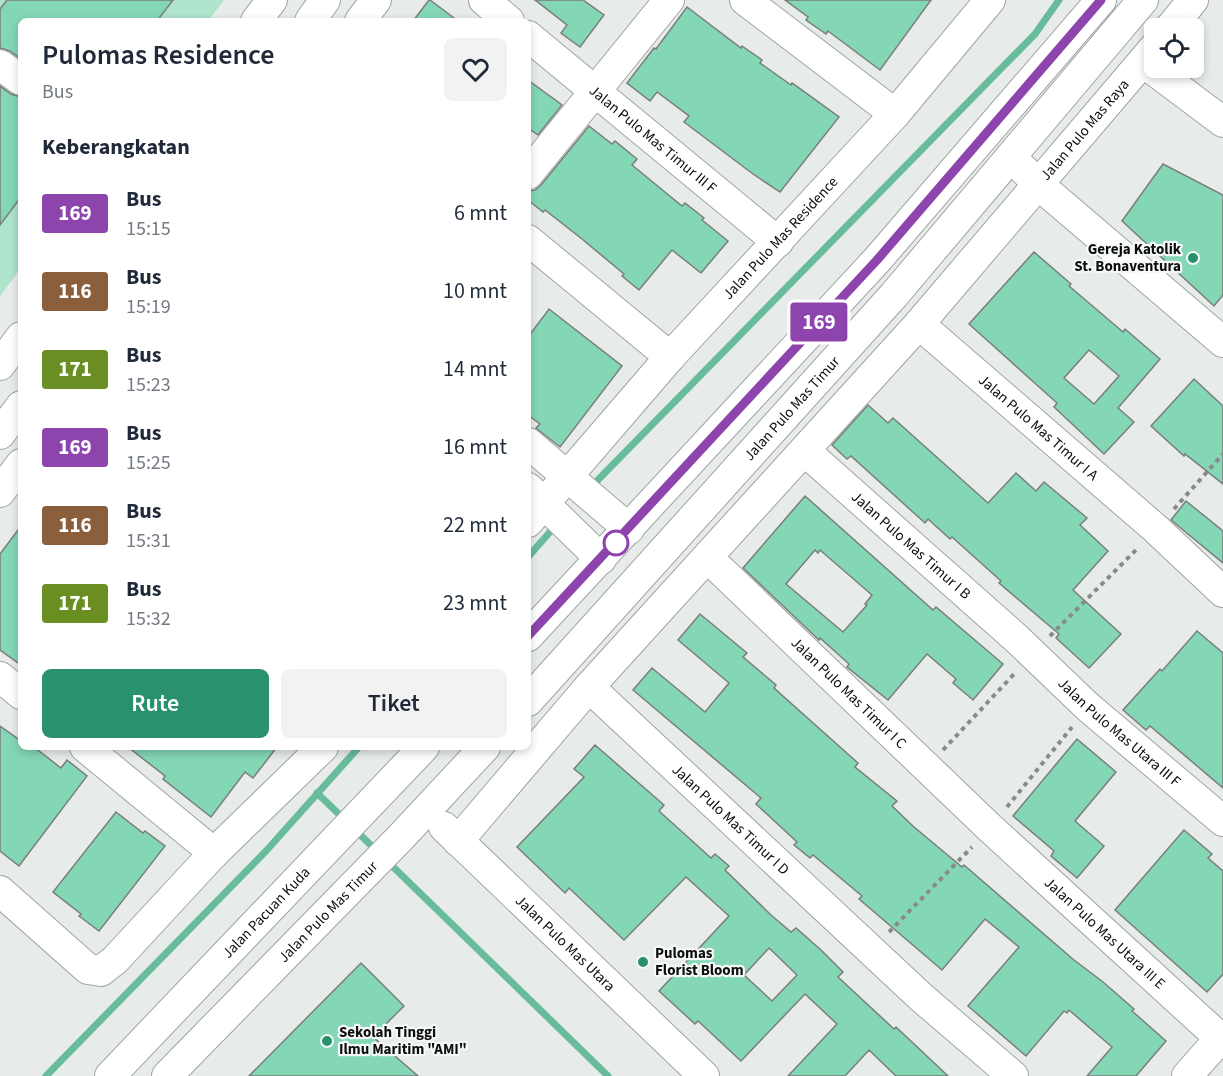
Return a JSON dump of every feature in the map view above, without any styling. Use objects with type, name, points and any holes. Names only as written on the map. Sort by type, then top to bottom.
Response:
[{"type":"street","points":[[258,18],[272,0]]},
{"type":"street","points":[[312,18],[325,0]]},
{"type":"street","points":[[362,18],[376,0]]},
{"type":"street","points":[[484,0],[505,18]]},
{"type":"street","points":[[531,170],[669,0]]},
{"type":"street","points":[[745,0],[895,114]]},
{"type":"street","name":"Jalan Pulo Mas Residence","points":[[595,553],[539,506],[573,480],[670,357],[895,114],[990,0]]},
{"type":"street","points":[[531,632],[595,553],[877,260],[1101,0]]},
{"type":"street","name":"Jalan Pulo Mas Timur","points":[[531,698],[894,294],[1143,0]]},
{"type":"street","points":[[1178,18],[1193,0]]},
{"type":"street","points":[[1074,31],[1098,52]]},
{"type":"street","name":"Jalan Pulo Mas Timur III F","points":[[531,38],[777,242]]},
{"type":"street","name":"Jalan Pulo Mas Raya","points":[[1037,183],[1144,61]]},
{"type":"street","points":[[0,65],[18,78]]},
{"type":"street","points":[[1174,78],[1223,122]]},
{"type":"street","points":[[1010,156],[1037,183],[1223,342]]},
{"type":"street","points":[[458,841],[589,687],[806,451],[919,324],[1037,183]]},
{"type":"street","points":[[531,242],[670,357]]},
{"type":"street","name":"Jalan Pulo Mas Timur I A","points":[[919,324],[1156,530],[1223,592]]},
{"type":"street","points":[[0,365],[18,341]]},
{"type":"street","points":[[0,434],[18,410]]},
{"type":"street","points":[[531,445],[622,524]]},
{"type":"street","name":"Jalan Pulo Mas Timur I B","points":[[806,451],[1024,647]]},
{"type":"street","name":"Jalan Pulo Mas Timur I C","points":[[708,558],[990,828]]},
{"type":"street","name":"Jalan Pulo Mas Utara III F","points":[[1024,647],[1088,707],[1223,821]]},
{"type":"street","points":[[0,677],[18,692]]},
{"type":"street","name":"Jalan Pulo Mas Timur I D","points":[[589,687],[922,998],[1013,1076]]},
{"type":"street","points":[[89,750],[214,853]]},
{"type":"street","points":[[0,891],[88,969],[101,970],[115,960],[214,853],[320,750]]},
{"type":"street","name":"Jalan Pacuan Kuda","points":[[110,1076],[420,750]]},
{"type":"street","name":"Jalan Pulo Mas Timur","points":[[167,1076],[401,837],[482,750]]},
{"type":"street","name":"Jalan Pulo Mas Utara","points":[[426,811],[704,1076]]},
{"type":"street","name":"Jalan Pulo Mas Utara III E","points":[[990,828],[1222,1037]]},
{"type":"street","points":[[1186,1076],[1222,1037]]},
{"type":"path","points":[[928,767],[1024,647],[1156,530],[1223,454]]},
{"type":"path","points":[[872,949],[990,828],[1088,707]]},
{"type":"green space","points":[[0,0],[224,0],[210,18],[18,18],[18,272],[0,296]]},
{"type":"building","points":[[7,0],[173,0],[159,18],[18,18],[18,57],[0,48],[0,9]]},
{"type":"building","points":[[430,0],[454,18],[415,18]]},
{"type":"building","points":[[535,0],[583,0],[604,15],[580,47],[561,33],[567,25]]},
{"type":"building","points":[[785,0],[931,0],[880,70],[828,31],[826,34],[806,20],[808,17]]},
{"type":"building","points":[[687,7],[741,48],[742,46],[762,60],[760,63],[839,117],[780,192],[684,122],[689,116],[657,92],[650,101],[627,83]]},
{"type":"building","points":[[531,82],[562,105],[538,135],[531,130]]},
{"type":"building","points":[[0,86],[18,96],[18,201],[0,225]]},
{"type":"building","points":[[589,126],[612,144],[615,141],[637,159],[632,165],[682,206],[685,203],[704,218],[702,220],[728,241],[701,273],[672,250],[639,290],[622,276],[624,274],[582,239],[545,210],[543,212],[531,202],[531,191],[541,185]]},
{"type":"building","name":"Gereja Katolik St. Bonaventura","points":[[1163,164],[1223,195],[1223,295],[1214,306],[1122,221]]},
{"type":"building","points":[[1034,252],[1071,284],[1069,286],[1123,332],[1125,329],[1160,359],[1118,408],[1134,422],[1104,454],[1054,407],[1057,403],[969,324]],"holes":[[[1089,350],[1119,376],[1094,404],[1064,378]]]},
{"type":"building","points":[[549,309],[622,366],[560,447],[536,428],[540,424],[531,417],[531,333]]},
{"type":"building","points":[[1194,379],[1223,406],[1223,484],[1185,454],[1184,456],[1151,426]]},
{"type":"building","points":[[868,405],[888,423],[893,418],[988,503],[1016,473],[1036,491],[1044,482],[1087,518],[1080,525],[1108,551],[1073,590],[1121,634],[1089,668],[1056,638],[1059,634],[999,583],[1001,581],[952,537],[950,539],[928,519],[925,523],[851,456],[847,459],[832,445]]},
{"type":"building","points":[[805,496],[933,610],[936,607],[1003,664],[973,700],[953,683],[956,679],[927,654],[888,700],[847,667],[849,664],[820,638],[819,640],[743,568]],"holes":[[[815,550],[818,553],[820,550],[872,595],[865,604],[867,605],[843,632],[786,584]]]},
{"type":"building","points":[[1186,501],[1223,531],[1223,563],[1171,520]]},
{"type":"building","points":[[18,530],[18,663],[0,650],[0,554]]},
{"type":"building","points":[[700,614],[747,653],[743,657],[858,763],[855,767],[897,801],[892,806],[914,827],[962,867],[964,865],[1074,960],[1103,982],[1166,1041],[1136,1076],[1087,1076],[1112,1047],[1069,1010],[1067,1013],[1064,1011],[1026,1056],[968,1006],[1019,947],[985,919],[942,970],[859,899],[862,896],[813,855],[810,858],[794,845],[797,842],[756,804],[761,798],[633,690],[652,668],[705,712],[729,683],[678,640]]},
{"type":"building","points":[[1197,631],[1223,653],[1223,788],[1150,726],[1146,730],[1123,710],[1160,669],[1162,671]]},
{"type":"building","points":[[0,726],[18,739],[18,750],[38,750],[61,768],[67,760],[87,776],[19,866],[0,851]]},
{"type":"building","points":[[1077,739],[1116,772],[1075,821],[1104,846],[1077,878],[1051,856],[1054,851],[1013,816]]},
{"type":"building","points":[[595,745],[664,805],[659,811],[711,858],[715,854],[729,866],[725,870],[771,915],[791,932],[796,928],[821,950],[843,972],[838,977],[948,1076],[896,1076],[869,1050],[845,1076],[788,1076],[837,1024],[805,994],[741,1061],[698,1021],[695,1024],[659,991],[729,916],[686,877],[624,940],[569,888],[565,893],[517,847],[584,777],[574,769]],"holes":[[[769,948],[797,975],[772,1001],[744,975]]]},
{"type":"building","points":[[132,750],[275,750],[253,778],[245,772],[211,817],[163,779],[165,776]]},
{"type":"building","points":[[116,812],[143,833],[145,831],[165,846],[99,931],[53,892]]},
{"type":"building","points":[[1184,830],[1212,854],[1208,858],[1223,871],[1223,974],[1207,992],[1115,910]]},
{"type":"building","name":"Sekolah Tinggi Ilmu Maritim \"AMI\"","points":[[361,963],[404,1006],[373,1037],[418,1076],[249,1076]]},
{"type":"waterway","points":[[590,488],[1035,34],[1059,0]]},
{"type":"waterway","points":[[531,554],[556,525]]},
{"type":"waterway","points":[[46,1076],[266,851],[356,750]]},
{"type":"waterway","points":[[317,793],[344,819]]},
{"type":"waterway","points":[[354,829],[376,850]]},
{"type":"waterway","points":[[386,860],[608,1076]]},
{"type":"bus line","name":"169","points":[[531,633],[877,260],[1101,0]]},
{"type":"place","name":"Gereja Katolik St. Bonaventura","points":[[1193,258]]},
{"type":"place","name":"Pulomas Florist Bloom","points":[[643,962]]},
{"type":"place","name":"Sekolah Tinggi Ilmu Maritim \"AMI\"","points":[[327,1041]]}]
